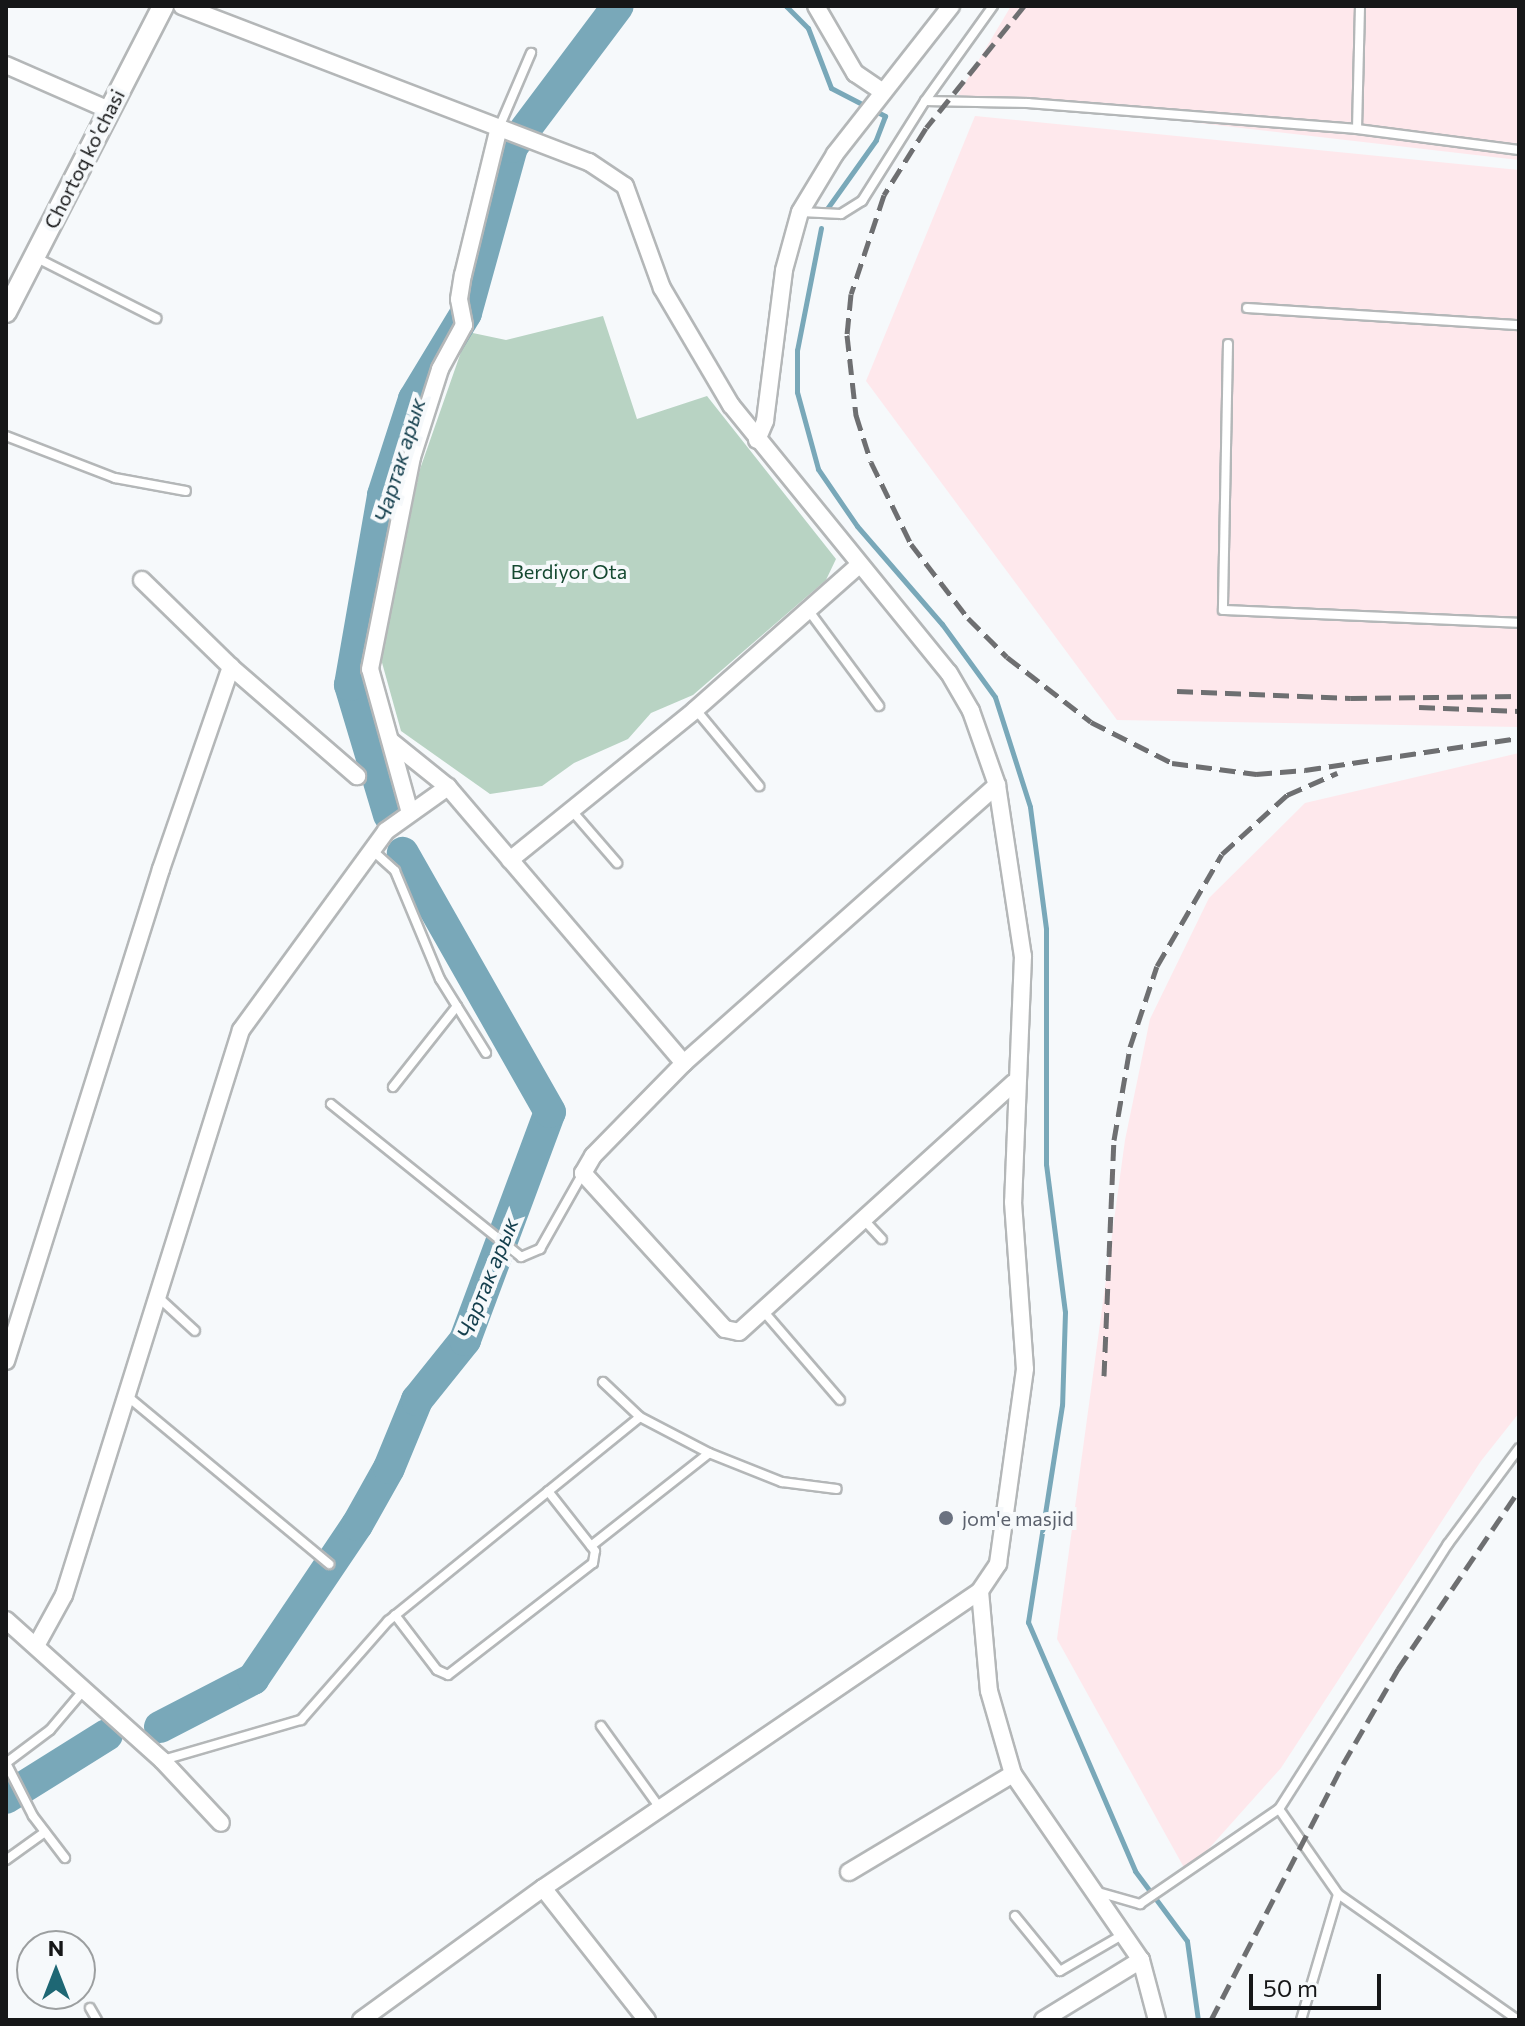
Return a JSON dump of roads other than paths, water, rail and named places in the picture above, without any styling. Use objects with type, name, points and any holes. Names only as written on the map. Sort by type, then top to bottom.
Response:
[{"type":"street","name":"Chortoq ko'chasi","points":[[6,312],[163,6]]},
{"type":"street","points":[[182,6],[498,131],[589,162],[625,186],[662,288],[757,440],[957,686],[997,785],[1023,956],[1014,1083],[1013,1202],[1025,1369],[998,1564],[980,1591],[543,1888],[361,2020]]},
{"type":"street","points":[[816,6],[855,73],[883,92]]},
{"type":"street","points":[[757,440],[765,421],[784,270],[800,212],[814,183],[951,6]]},
{"type":"street","points":[[6,65],[109,110]]},
{"type":"street","points":[[410,813],[370,669],[412,457],[440,369],[463,318],[463,275],[498,131]]},
{"type":"street","points":[[510,860],[695,710],[858,566]]},
{"type":"street","points":[[142,580],[231,667],[357,776]]},
{"type":"street","points":[[6,1361],[161,869],[231,667]]},
{"type":"street","points":[[392,742],[448,787],[684,1063]]},
{"type":"street","points":[[997,785],[684,1063],[593,1156],[583,1173],[725,1329],[739,1332],[1014,1083]]},
{"type":"street","points":[[36,1646],[64,1595],[241,1030],[386,831],[448,787]]},
{"type":"street","points":[[980,1591],[989,1691],[1013,1774],[1081,1879],[1141,1960],[1157,2020]]},
{"type":"street","points":[[6,1620],[162,1760],[221,1823]]},
{"type":"street","points":[[849,1872],[1013,1774]]},
{"type":"street","points":[[543,1888],[647,2020]]},
{"type":"street","points":[[1043,2020],[1141,1960]]},
{"type":"lane","points":[[800,212],[841,214],[862,201],[925,101],[993,6]]},
{"type":"lane","points":[[1357,129],[1360,6]]},
{"type":"lane","points":[[498,131],[531,53]]},
{"type":"lane","points":[[925,101],[1028,103],[1357,129],[1519,150]]},
{"type":"lane","points":[[35,256],[156,318]]},
{"type":"lane","points":[[1247,308],[1519,325]]},
{"type":"lane","points":[[1228,344],[1223,610],[1519,623]]},
{"type":"lane","points":[[6,436],[115,478],[186,491]]},
{"type":"lane","points":[[808,610],[879,706]]},
{"type":"lane","points":[[695,710],[759,786]]},
{"type":"lane","points":[[571,810],[617,863]]},
{"type":"lane","points":[[372,850],[400,880],[412,919],[457,1006],[486,1053]]},
{"type":"lane","points":[[393,1087],[457,1006]]},
{"type":"lane","points":[[331,1104],[521,1257],[540,1249],[583,1173]]},
{"type":"lane","points":[[864,1220],[882,1239]]},
{"type":"lane","points":[[158,1296],[195,1331]]},
{"type":"lane","points":[[764,1312],[840,1400]]},
{"type":"lane","points":[[603,1382],[640,1417],[709,1453],[782,1482],[837,1489]]},
{"type":"lane","points":[[126,1396],[329,1564]]},
{"type":"lane","points":[[162,1760],[301,1720],[395,1615],[640,1417]]},
{"type":"lane","points":[[1081,1879],[1111,1897],[1140,1904],[1161,1894],[1279,1809],[1448,1544],[1519,1448]]},
{"type":"lane","points":[[591,1546],[709,1453]]},
{"type":"lane","points":[[395,1615],[437,1670],[448,1675],[593,1563],[597,1555],[548,1491]]},
{"type":"lane","points":[[65,1858],[26,1802],[6,1763],[50,1730],[83,1691]]},
{"type":"lane","points":[[601,1726],[660,1809]]},
{"type":"lane","points":[[1279,1809],[1338,1894],[1422,1948],[1518,2020]]},
{"type":"lane","points":[[6,1860],[45,1832]]},
{"type":"lane","points":[[1301,2020],[1338,1894]]},
{"type":"lane","points":[[1015,1916],[1060,1971],[1122,1935]]},
{"type":"waterway","name":"Чартак арык","points":[[389,815],[350,685],[383,495],[414,399],[466,313],[512,147],[618,6]]},
{"type":"waterway","points":[[786,6],[808,28],[831,88],[885,116],[876,140],[826,210]]},
{"type":"waterway","points":[[821,228],[797,350],[797,392],[818,469],[857,526],[942,624],[995,697],[1030,807],[1046,929],[1046,1164],[1065,1312],[1062,1405],[1028,1622],[1135,1871],[1187,1941],[1198,2020]]},
{"type":"waterway","name":"Чартак арык","points":[[160,1727],[253,1679],[357,1525],[389,1468],[417,1400],[465,1340],[550,1112],[403,853]]},
{"type":"waterway","name":"Чартак арык","points":[[6,1798],[107,1735]]},
{"type":"railway","points":[[1024,6],[926,128],[884,195],[851,294],[847,335],[856,415],[871,462],[911,544],[968,618],[1007,657],[1091,722],[1172,763],[1256,774],[1305,770],[1519,738]]},
{"type":"railway","points":[[1177,691],[1351,698],[1519,696]]},
{"type":"railway","points":[[1419,707],[1519,711]]},
{"type":"railway","points":[[1104,1376],[1114,1140],[1130,1047],[1157,966],[1222,854],[1287,795],[1337,773]]},
{"type":"railway","points":[[1211,2020],[1343,1764],[1398,1669],[1519,1490]]},
{"type":"place","name":"jom'e masjid","points":[[946,1518]]},
{"type":"park label","name":"Berdiyor Ota","points":[[569,571]]}]
